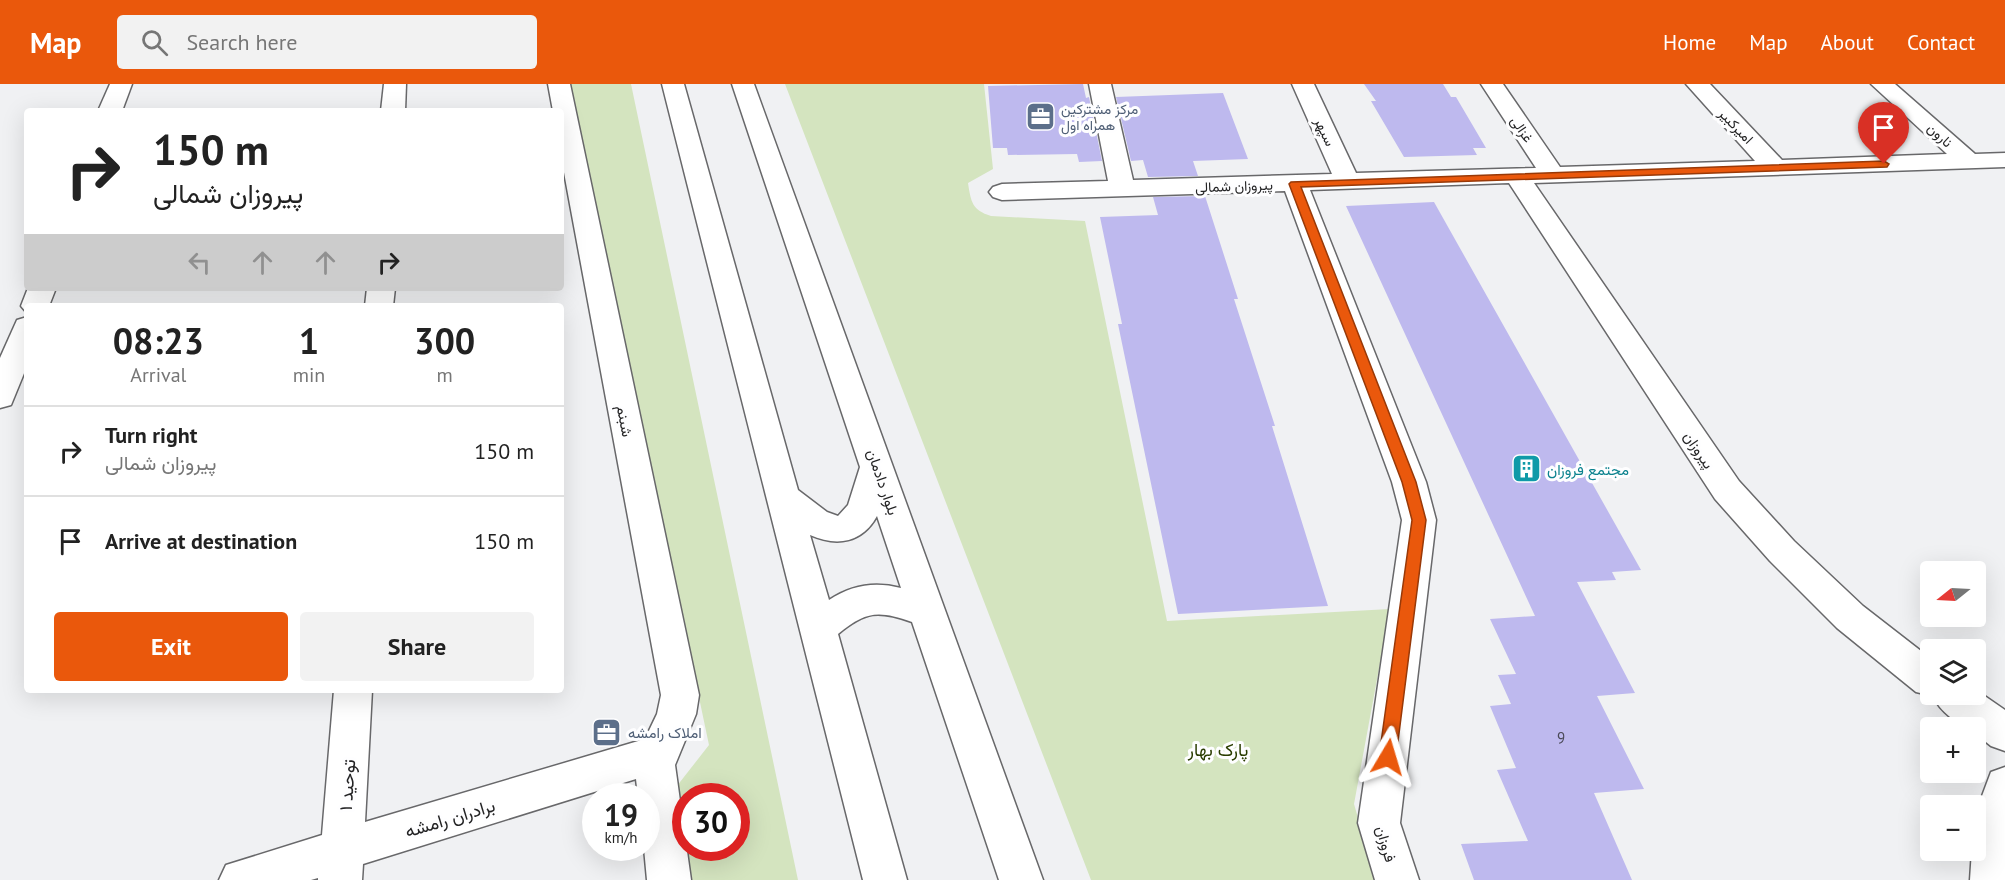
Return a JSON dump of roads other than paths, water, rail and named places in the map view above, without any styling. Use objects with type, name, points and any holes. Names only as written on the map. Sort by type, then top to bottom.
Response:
[{"type":"street","points":[[111,108],[121,84]]},
{"type":"street","points":[[393,108],[395,84]]},
{"type":"street","name":"شبنم","points":[[559,84],[564,108]]},
{"type":"street","points":[[673,84],[885,880]]},
{"type":"street","name":"بلوار دادمان","points":[[743,84],[1021,880]]},
{"type":"street","points":[[1100,84],[1122,189]]},
{"type":"street","name":"سپهر","points":[[1303,84],[1347,180]]},
{"type":"street","name":"غزالی","points":[[1492,84],[1552,174]]},
{"type":"street","name":"امیرکبیر","points":[[1696,84],[1776,168]]},
{"type":"street","name":"نارون","points":[[1882,84],[1970,162]]},
{"type":"street","name":"شبنم","points":[[564,109],[680,695],[678,717],[658,754]]},
{"type":"street","name":"پیروزان شمالی","points":[[1002,192],[2005,160]]},
{"type":"street","name":"پیروزان","points":[[1517,176],[1726,490],[1782,551],[1850,616],[1920,672]]},
{"type":"street","name":"فروزان","points":[[1295,184],[1409,482],[1419,520],[1379,823],[1397,880]]},
{"type":"street","points":[[0,397],[24,335]]},
{"type":"street","points":[[784,498],[828,528],[843,528],[858,520],[867,504],[877,465]]},
{"type":"street","points":[[819,628],[841,610],[865,597],[887,598],[928,612]]},
{"type":"street","name":"توحید ۱","points":[[341,865],[353,693]]},
{"type":"street","points":[[1966,705],[2005,733]]},
{"type":"street","points":[[658,754],[655,774],[669,880]]},
{"type":"street","name":"برادران رامشه","points":[[241,880],[341,865],[658,754]]},
{"type":"street","points":[[1992,880],[1995,816],[2005,786]]},
{"type":"place","name":"مرکز مشترکین همراه اول","points":[[1040,117]]},
{"type":"place","name":"مجتمع فروزان","points":[[1526,469]]},
{"type":"place","name":"املاک رامشه","points":[[607,732]]},
{"type":"park label","name":"پارک بهار","points":[[1218,749]]}]
